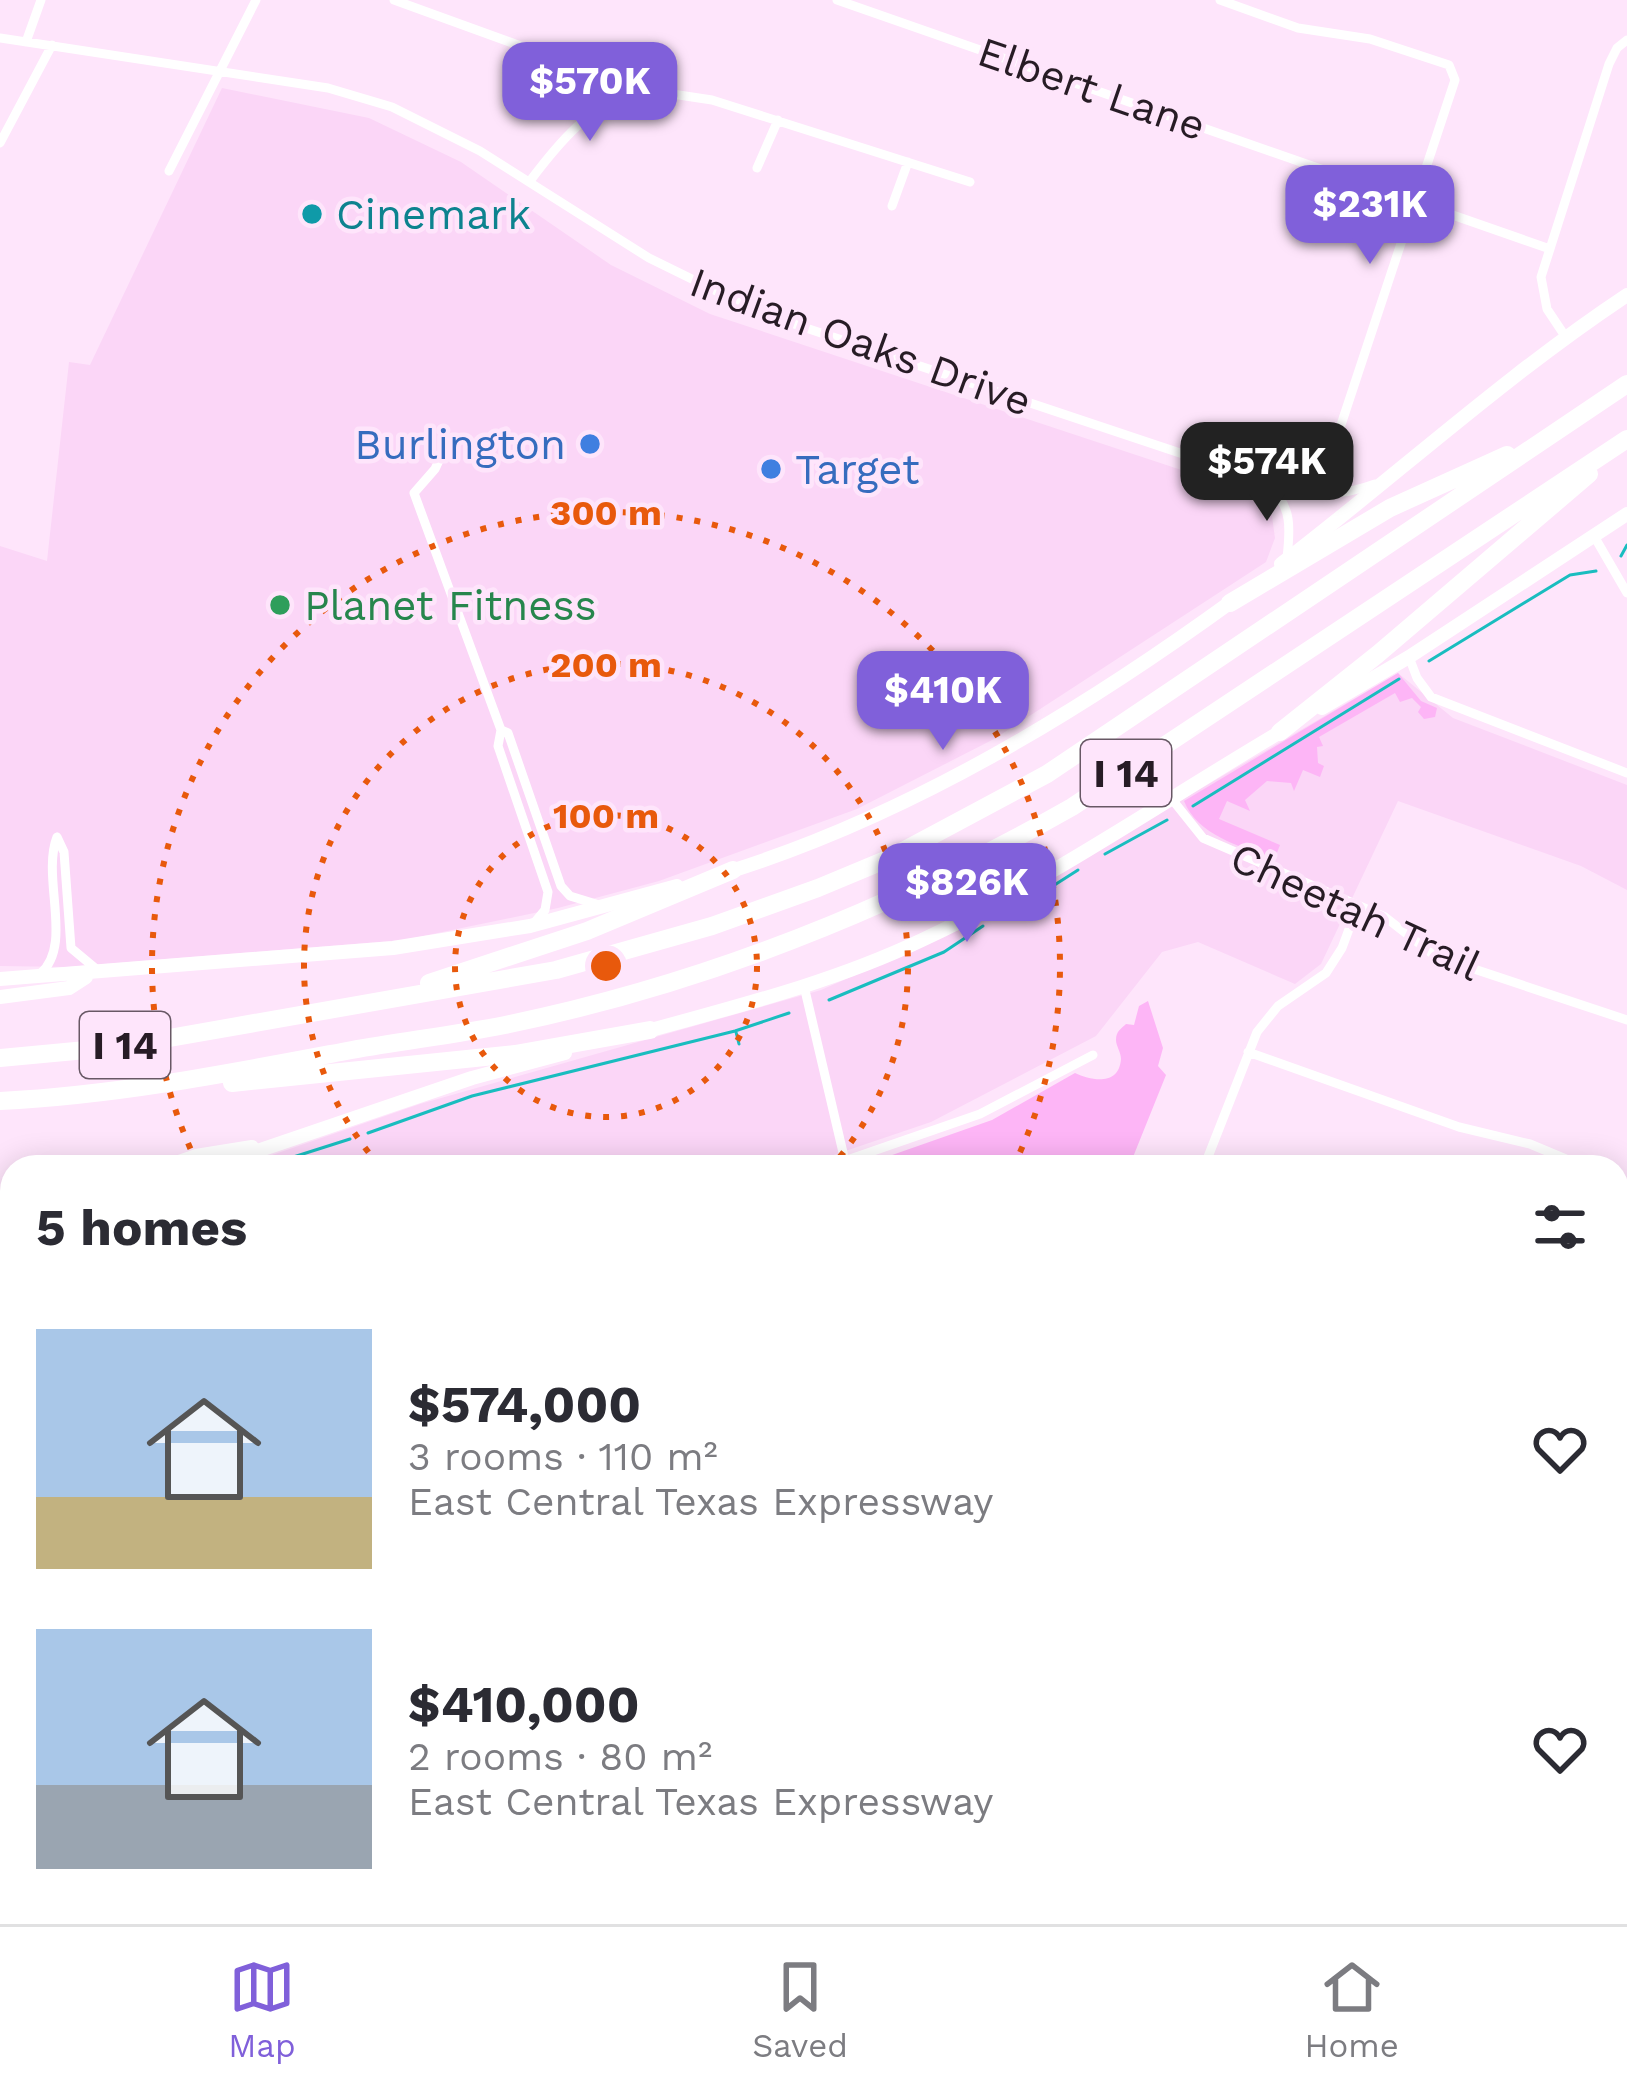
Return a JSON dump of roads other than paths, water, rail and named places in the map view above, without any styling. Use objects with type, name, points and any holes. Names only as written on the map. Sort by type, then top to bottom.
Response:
[{"type":"highway","name":"I 14","points":[[0,1058],[118,1047],[556,970],[712,926],[890,857],[1047,774],[1627,384]]},
{"type":"highway","points":[[1230,603],[1390,508],[1555,433]]},
{"type":"highway","name":"I 14","points":[[0,1101],[144,1087],[503,1025],[705,972],[849,920],[976,860],[1072,807],[1627,439]]},
{"type":"highway","points":[[1280,732],[1581,483],[1606,453]]},
{"type":"highway","points":[[249,1025],[271,1012],[444,980],[496,964],[734,870]]},
{"type":"highway","points":[[144,1087],[166,1091],[514,1054],[650,1030]]},
{"type":"main road","points":[[0,979],[393,948],[530,926],[734,870],[830,833],[949,778],[1051,721],[1230,603],[1565,336],[1627,295]]},
{"type":"main road","points":[[245,1155],[472,1078],[803,986],[920,941],[1089,850],[1409,657],[1627,514]]},
{"type":"main road","points":[[0,997],[69,988],[98,973]]},
{"type":"main road","points":[[203,1155],[274,1145]]},
{"type":"street","points":[[26,42],[41,0]]},
{"type":"street","points":[[169,171],[256,0]]},
{"type":"street","points":[[394,0],[639,89],[712,100],[970,182]]},
{"type":"street","name":"Elbert Lane","points":[[838,0],[1550,249]]},
{"type":"street","points":[[1220,0],[1298,28],[1370,39],[1449,65],[1455,80],[1337,437],[1340,460]]},
{"type":"street","name":"Indian Oaks Drive","points":[[0,38],[328,88],[392,107],[530,181],[649,258],[761,313],[1258,481],[1322,495],[1352,492],[1386,479]]},
{"type":"street","points":[[1565,336],[1547,309],[1541,278],[1610,64],[1616,48],[1627,40]]},
{"type":"street","points":[[0,142],[52,45]]},
{"type":"street","points":[[530,181],[564,136],[611,99],[639,89]]},
{"type":"street","points":[[757,168],[778,120]]},
{"type":"street","points":[[892,206],[908,162]]},
{"type":"street","points":[[449,439],[435,469],[414,494],[501,730],[498,746],[548,892],[545,910],[530,926]]},
{"type":"street","points":[[1258,481],[1277,492],[1286,508],[1291,526],[1287,560]]},
{"type":"street","points":[[1594,536],[1627,593]]},
{"type":"street","points":[[1409,657],[1432,697],[1627,773]]},
{"type":"street","points":[[501,730],[508,733],[561,886],[570,896],[605,905]]},
{"type":"street","name":"Cheetah Trail","points":[[1171,798],[1203,838],[1385,917],[1436,956],[1627,1021]]},
{"type":"street","points":[[31,979],[51,964],[57,946],[50,856],[57,837],[64,852],[71,948],[98,973]]},
{"type":"street","points":[[1209,1155],[1257,1032],[1278,1006],[1317,980],[1334,961],[1358,905]]},
{"type":"street","points":[[803,986],[843,1155]]},
{"type":"street","points":[[1248,1052],[1460,1127],[1558,1155]]},
{"type":"street","points":[[861,1155],[980,1114],[1093,1055]]},
{"type":"waterway","points":[[1621,556],[1627,545]]},
{"type":"waterway","points":[[1429,661],[1570,575],[1596,571]]},
{"type":"waterway","points":[[1193,806],[1399,679]]},
{"type":"waterway","points":[[1105,854],[1167,820]]},
{"type":"waterway","points":[[1031,900],[1078,870]]},
{"type":"waterway","points":[[1038,898],[1051,898]]},
{"type":"waterway","points":[[829,1000],[944,952],[983,926]]},
{"type":"waterway","points":[[368,1133],[472,1096],[735,1031],[789,1013]]},
{"type":"waterway","points":[[736,1032],[739,1044]]},
{"type":"waterway","points":[[300,1155],[350,1139]]},
{"type":"place","name":"Cinemark","points":[[312,214]]},
{"type":"place","name":"Burlington","points":[[590,444]]},
{"type":"place","name":"Target","points":[[771,469]]},
{"type":"place","name":"Planet Fitness","points":[[280,605]]}]
